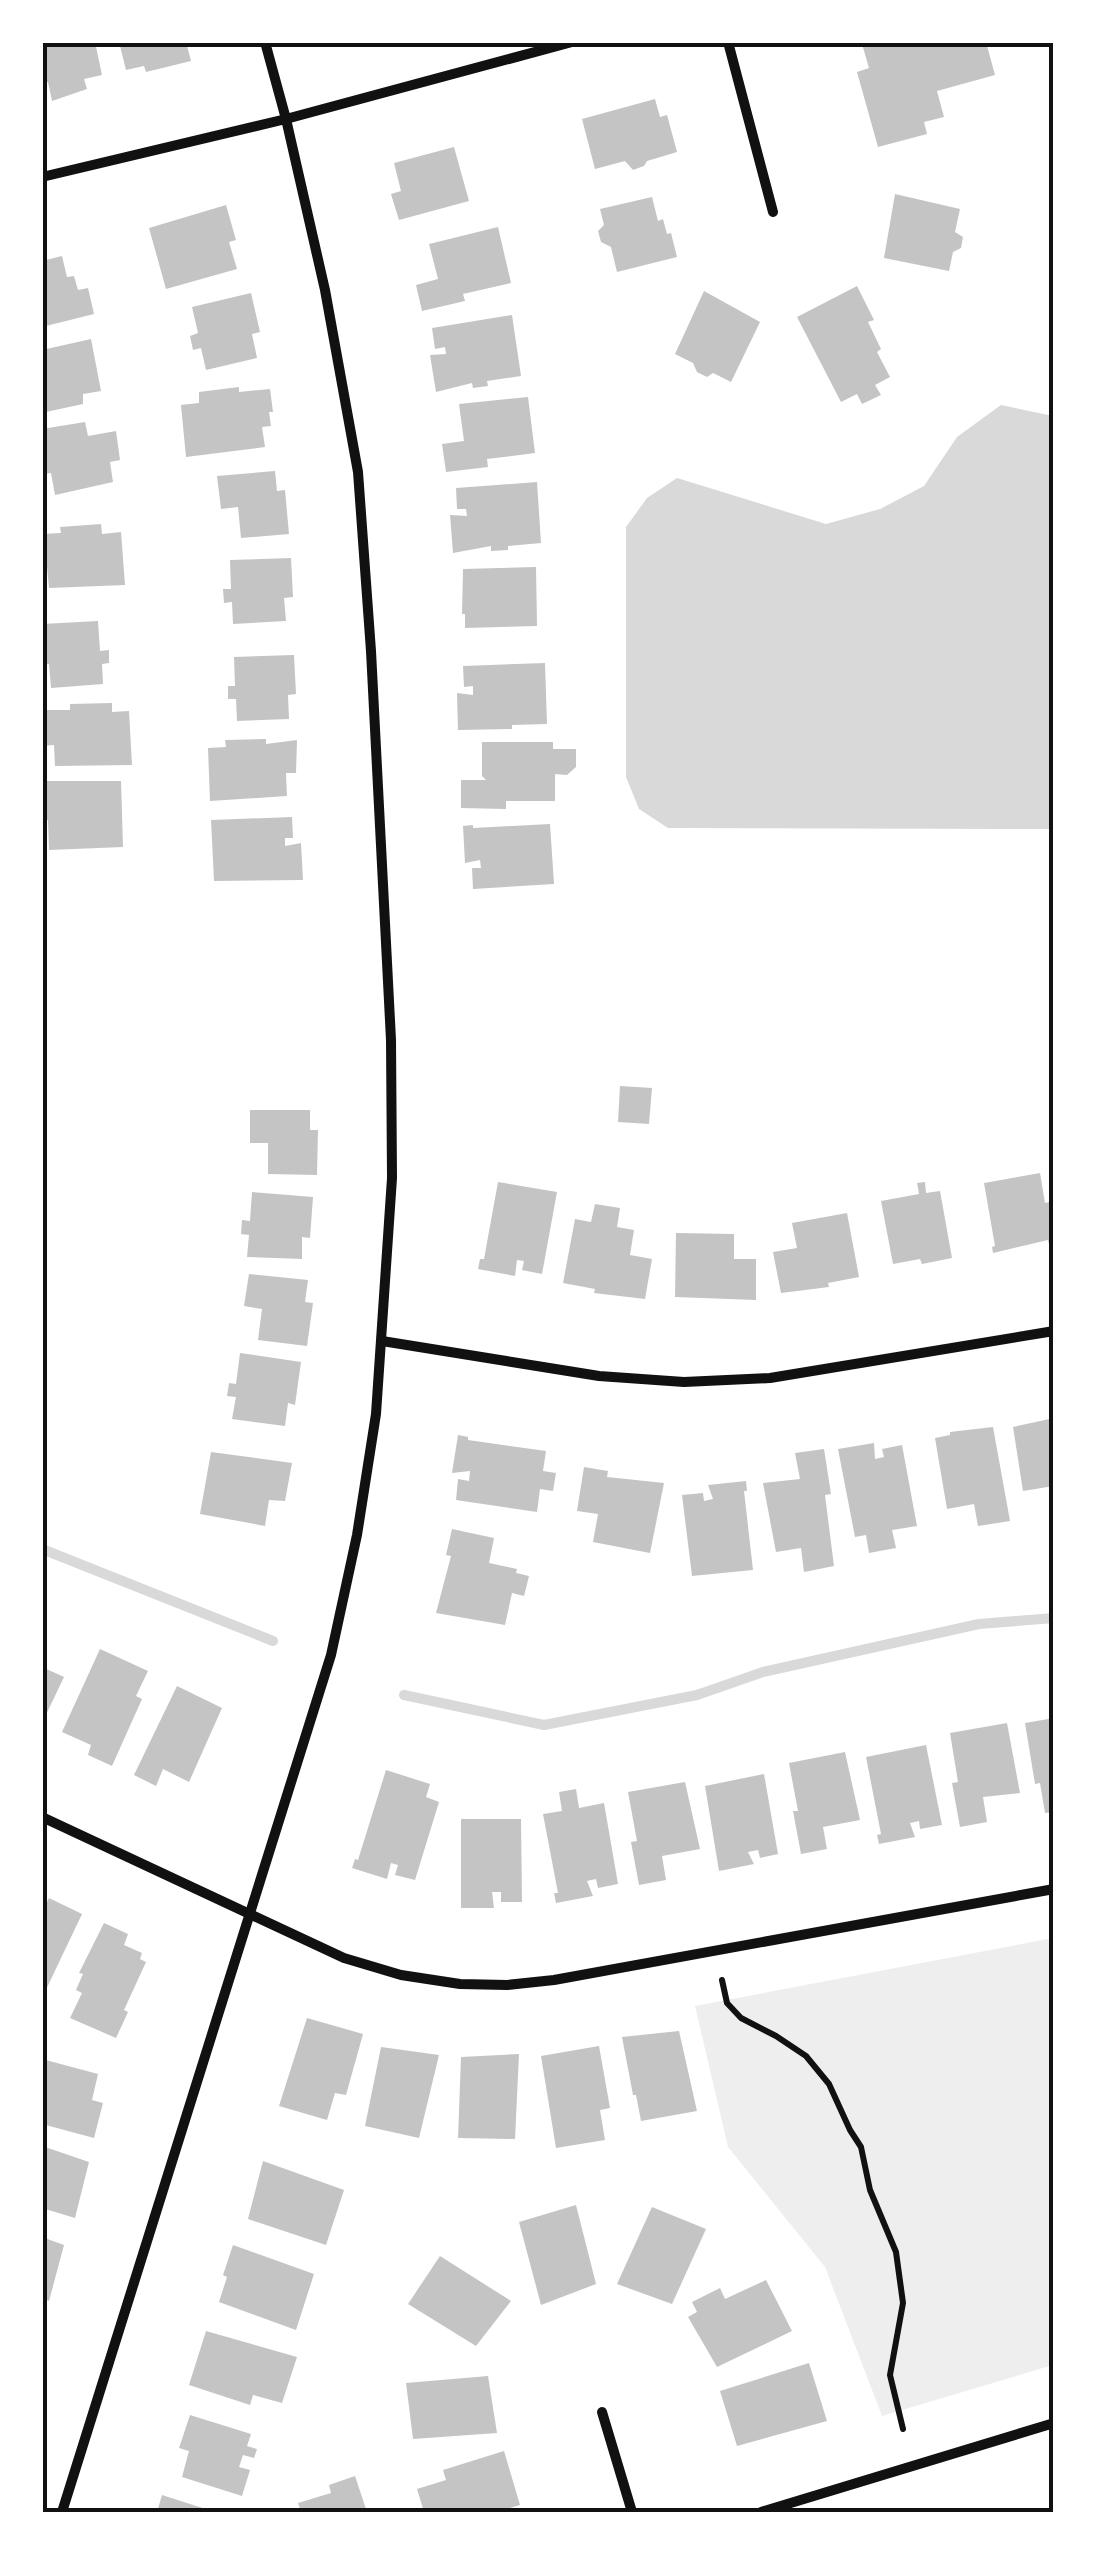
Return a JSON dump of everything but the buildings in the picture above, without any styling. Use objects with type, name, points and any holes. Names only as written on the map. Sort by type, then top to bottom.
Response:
[{"type":"street","points":[[62,2512],[251,1916],[334,1638],[358,1535],[376,1414],[382,1341],[392,1178],[391,1040],[358,472],[325,290],[265,42]]},
{"type":"street","points":[[42,177],[286,119],[572,42]]},
{"type":"street","points":[[728,42],[773,212]]},
{"type":"street","points":[[382,1341],[598,1376],[684,1382],[770,1378],[1054,1331]]},
{"type":"street","points":[[42,1818],[344,1958],[401,1975],[460,1984],[554,1980],[1054,1889]]},
{"type":"street","points":[[602,2412],[632,2512]]},
{"type":"street","points":[[761,2512],[1054,2423]]},
{"type":"path","points":[[722,1980],[728,2004],[741,2018],[806,2056],[830,2084],[861,2147],[870,2190],[896,2252],[903,2303],[890,2375],[903,2429]]},
{"type":"shaded area","points":[[1001,405],[1053,416],[1053,829],[668,828],[639,809],[626,777],[626,527],[647,498],[677,478],[826,524],[880,509],[924,486],[957,437]]},
{"type":"shaded area","points":[[1053,1938],[1053,2365],[882,2416],[825,2267],[728,2147],[695,2006]]},
{"type":"waterway","points":[[42,1549],[273,1641]]},
{"type":"waterway","points":[[404,1695],[544,1725],[697,1695],[763,1672],[979,1624],[1054,1618]]}]
